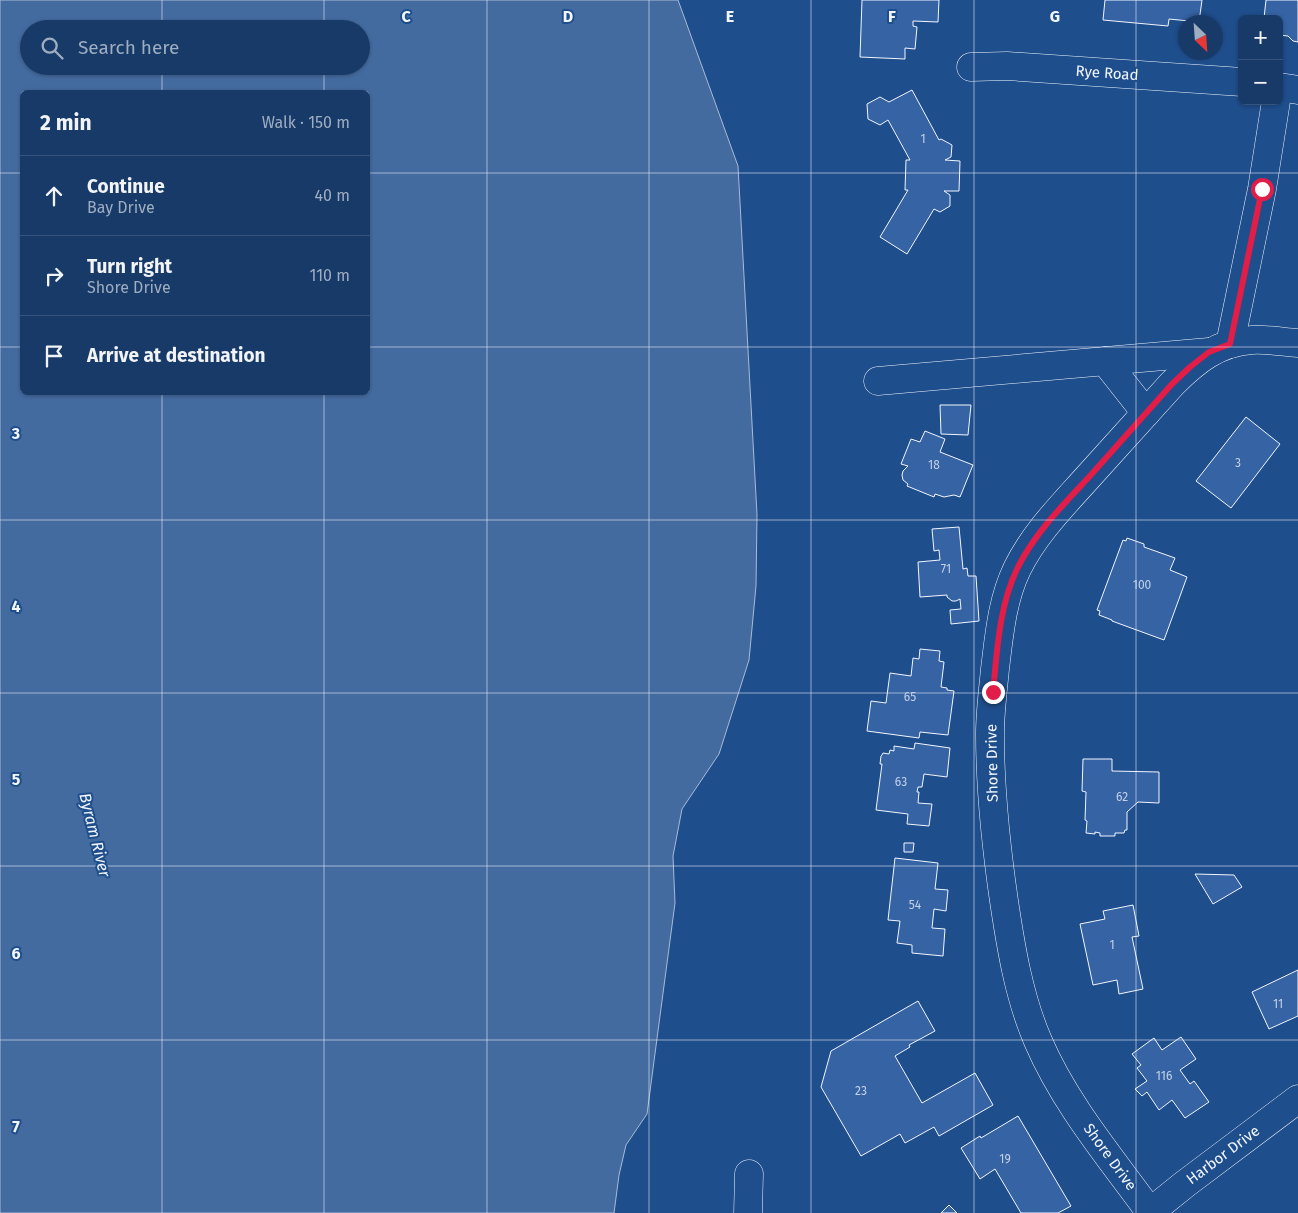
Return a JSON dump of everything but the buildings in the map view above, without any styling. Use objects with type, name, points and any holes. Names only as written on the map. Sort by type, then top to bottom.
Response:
[{"type":"street","name":"Rye Road","points":[[971,67],[1007,66],[1238,82]]},
{"type":"street","points":[[1283,88],[1298,90]]},
{"type":"street","points":[[878,381],[1105,361],[1220,348],[1262,189],[1275,105]]},
{"type":"street","name":"Shore Drive","points":[[1150,1213],[1079,1116],[1061,1088],[1037,1039],[1026,1007],[1008,930],[996,843],[991,786],[990,732],[998,641],[1006,600],[1016,570],[1032,542],[1172,384],[1190,367],[1220,348],[1251,340],[1298,344]]},
{"type":"street","points":[[1105,361],[1146,413]]},
{"type":"street","name":"Harbor Drive","points":[[1150,1213],[1185,1184],[1298,1099]]},
{"type":"street","points":[[748,1213],[749,1174]]},
{"type":"water","name":"Byram River","points":[[0,0],[678,0],[738,166],[757,515],[756,586],[749,660],[719,754],[682,809],[673,856],[675,903],[647,1114],[626,1145],[619,1175],[614,1213],[0,1213]]},
{"type":"route","points":[[993,692],[998,641],[1006,600],[1016,570],[1032,542],[1172,384],[1209,352],[1230,344],[1262,189]]}]
